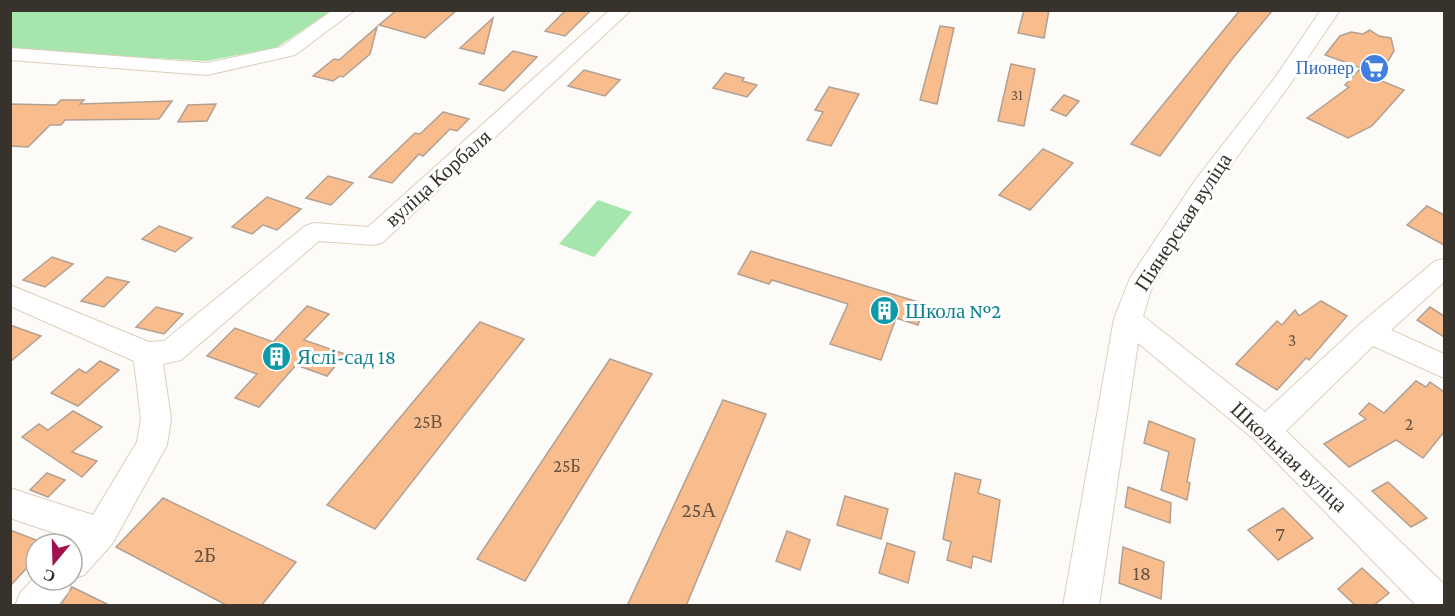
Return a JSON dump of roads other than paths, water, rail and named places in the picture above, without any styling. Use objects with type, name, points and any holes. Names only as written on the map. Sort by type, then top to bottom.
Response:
[{"type":"street","points":[[10,54],[207,69],[288,51],[346,10]]},
{"type":"street","name":"вуліца Корбаля","points":[[147,354],[171,352],[314,232],[374,236],[622,10]]},
{"type":"street","name":"Піянерская вуліца","points":[[1081,606],[1128,319],[1139,285],[1204,185],[1281,83],[1331,10]]},
{"type":"street","points":[[1266,431],[1370,332],[1444,268]]},
{"type":"street","points":[[10,296],[147,354],[156,419],[152,445],[100,533],[84,550]]},
{"type":"street","name":"Школьная вуліца","points":[[1128,319],[1266,431],[1442,606]]},
{"type":"street","points":[[1370,332],[1444,367]]},
{"type":"street","points":[[10,503],[100,533]]},
{"type":"street","points":[[33,606],[45,592]]},
{"type":"place","name":"Пионер","points":[[1375,68]]},
{"type":"place","name":"Школа №2","points":[[884,311]]},
{"type":"place","name":"Яслі-сад 18","points":[[276,357]]}]
